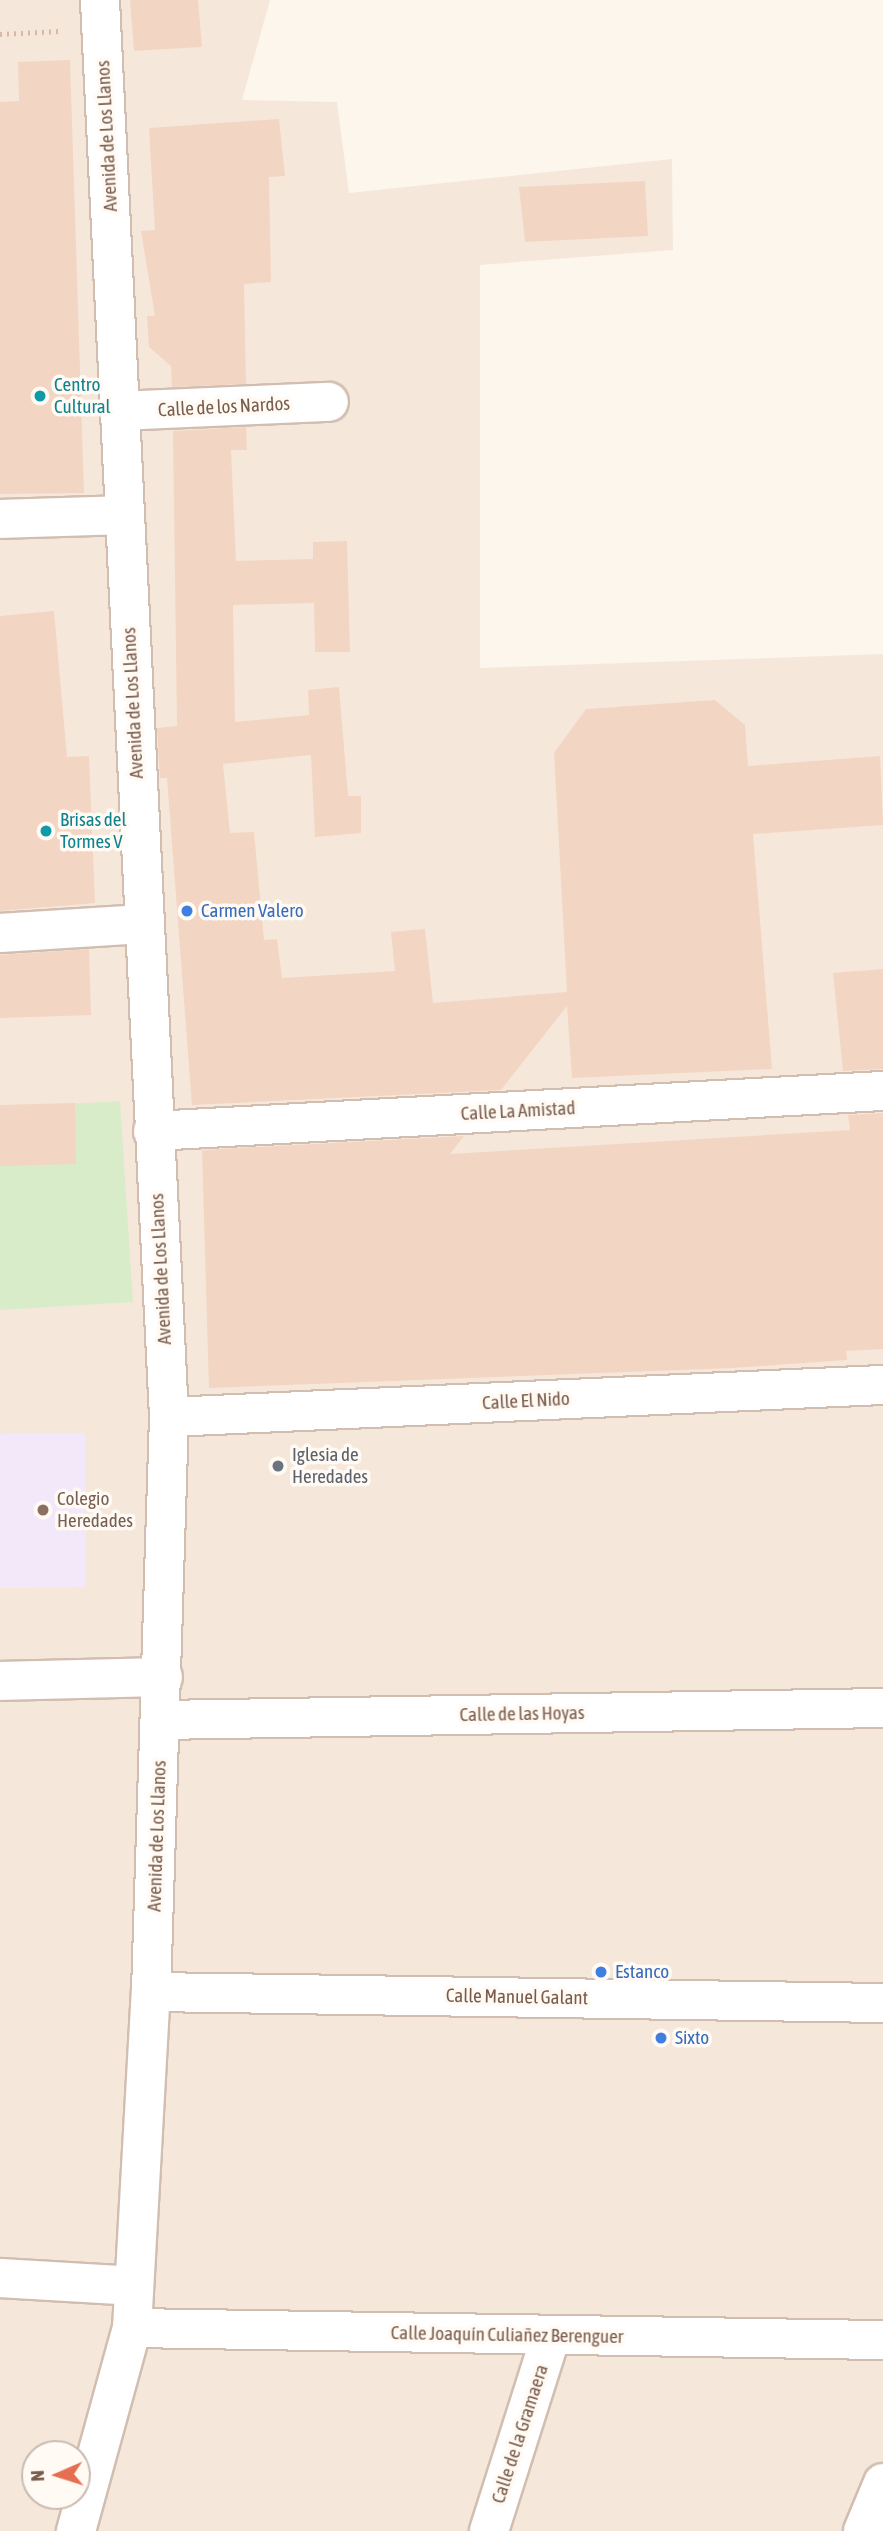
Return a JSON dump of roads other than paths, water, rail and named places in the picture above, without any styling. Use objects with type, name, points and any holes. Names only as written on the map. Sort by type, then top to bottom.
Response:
[{"type":"street","name":"Avenida de Los Llanos","points":[[76,2531],[132,2328],[151,1992],[163,1677],[169,1417],[153,1131],[101,14]]},
{"type":"street","name":"Calle de los Nardos","points":[[120,411],[329,402]]},
{"type":"street","points":[[0,519],[124,515]]},
{"type":"street","points":[[0,933],[144,924]]},
{"type":"street","name":"Calle La Amistad","points":[[153,1131],[883,1091]]},
{"type":"street","name":"Calle El Nido","points":[[169,1417],[883,1385]]},
{"type":"street","points":[[0,1681],[163,1677]]},
{"type":"street","name":"Calle de las Hoyas","points":[[160,1720],[883,1708]]},
{"type":"street","name":"Calle Manuel Galant","points":[[151,1992],[883,2003]]},
{"type":"street","points":[[0,2278],[134,2286]]},
{"type":"street","name":"Calle Joaquín Culiañez Berenguer","points":[[132,2328],[883,2340]]},
{"type":"street","name":"Calle de la Gramaera","points":[[489,2531],[551,2336]]},
{"type":"street","points":[[863,2531],[883,2483]]},
{"type":"place","name":"Centro Cultural","points":[[40,396]]},
{"type":"place","name":"Brisas del Tormes V","points":[[46,831]]},
{"type":"place","name":"Carmen Valero","points":[[187,911]]},
{"type":"place","name":"Iglesia de Heredades","points":[[278,1466]]},
{"type":"place","name":"Colegio Heredades","points":[[43,1510]]},
{"type":"place","name":"Estanco","points":[[601,1972]]},
{"type":"place","name":"Sixto","points":[[661,2038]]}]
